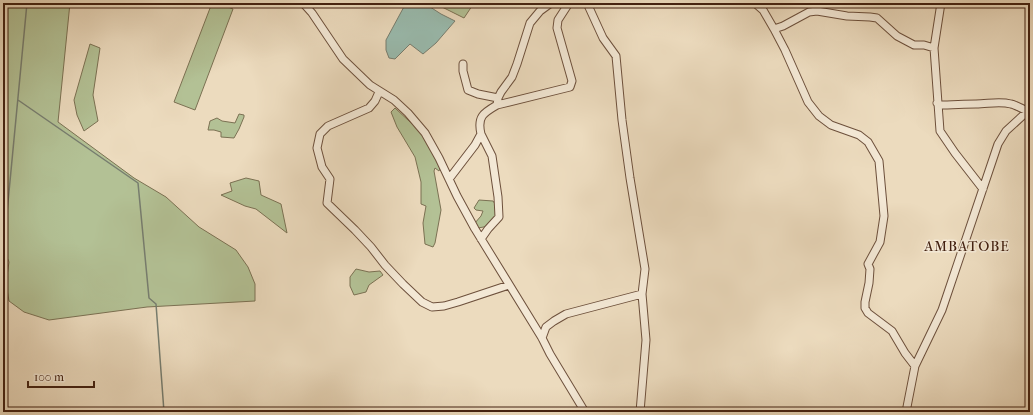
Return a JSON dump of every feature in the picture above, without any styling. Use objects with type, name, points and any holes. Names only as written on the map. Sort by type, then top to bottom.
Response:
[{"type":"street","points":[[303,3],[312,13],[343,59],[370,85],[394,100],[408,112],[425,133],[481,239],[542,338],[585,412]]},
{"type":"street","points":[[481,239],[499,217],[498,197],[492,156],[479,128],[480,119],[498,101],[501,92],[512,77],[530,23],[540,11],[551,3]]},
{"type":"street","points":[[463,64],[468,90],[498,101],[570,87],[572,81],[556,28],[558,20],[569,3]]},
{"type":"street","points":[[587,3],[603,38],[616,56],[622,120],[645,269],[642,294],[646,340],[640,412]]},
{"type":"street","points":[[755,3],[763,10],[774,29],[808,102],[819,116],[831,125],[859,135],[868,142],[880,161],[884,216],[880,242],[868,264],[870,269],[865,308],[868,313],[892,331],[905,353],[915,366]]},
{"type":"street","points":[[941,3],[934,48],[940,131],[983,189]]},
{"type":"street","points":[[774,29],[783,26],[809,12],[817,11],[847,16],[870,16],[876,18],[897,36],[914,45],[924,45],[934,48]]},
{"type":"street","points":[[379,92],[375,101],[369,108],[328,126],[320,134],[317,148],[322,167],[330,179],[327,203],[371,247],[384,265],[403,284],[422,302],[432,307],[444,306],[509,285]]},
{"type":"street","points":[[906,412],[915,366],[942,310],[998,144],[1006,131],[1029,110],[1011,104],[994,102],[939,105],[938,103]]},
{"type":"street","points":[[450,179],[475,145],[481,134]]},
{"type":"street","points":[[542,338],[546,328],[566,314],[642,294]]},
{"type":"green space","points":[[3,3],[70,3],[58,122],[134,178],[166,197],[199,227],[236,250],[248,267],[255,284],[255,301],[147,307],[49,320],[24,312],[9,301],[6,283],[9,262],[6,255],[3,255]]},
{"type":"green space","points":[[212,3],[218,3],[233,9],[195,110],[174,102]]},
{"type":"green space","points":[[434,3],[474,3],[464,18]]},
{"type":"green space","points":[[90,44],[100,48],[93,95],[98,121],[84,131],[77,115],[74,100]]},
{"type":"green space","points":[[395,108],[422,133],[441,166],[439,171],[435,168],[434,171],[441,210],[433,247],[425,244],[423,223],[426,206],[421,204],[421,182],[415,157],[397,127],[391,112]]},
{"type":"green space","points":[[239,114],[244,115],[244,117],[234,138],[221,137],[221,132],[208,130],[210,121],[217,118],[222,121],[235,123]]},
{"type":"green space","points":[[246,178],[259,181],[261,195],[281,204],[287,233],[256,209],[245,206],[221,195],[232,191],[230,183]]},
{"type":"green space","points":[[479,200],[493,201],[497,208],[497,214],[489,226],[478,228],[474,224],[481,216],[483,211],[476,210],[474,208]]},
{"type":"green space","points":[[356,269],[369,272],[380,271],[383,275],[369,285],[366,292],[354,295],[350,286],[350,277]]},
{"type":"shaded area","points":[[406,3],[424,3],[455,21],[436,43],[423,54],[410,44],[395,59],[389,58],[386,50],[386,40]]},
{"type":"waterway","points":[[4,244],[27,3]]},
{"type":"waterway","points":[[18,100],[138,183],[149,298],[156,304],[164,412]]},
{"type":"district","name":"AMBATOBE","points":[[967,246]]}]
